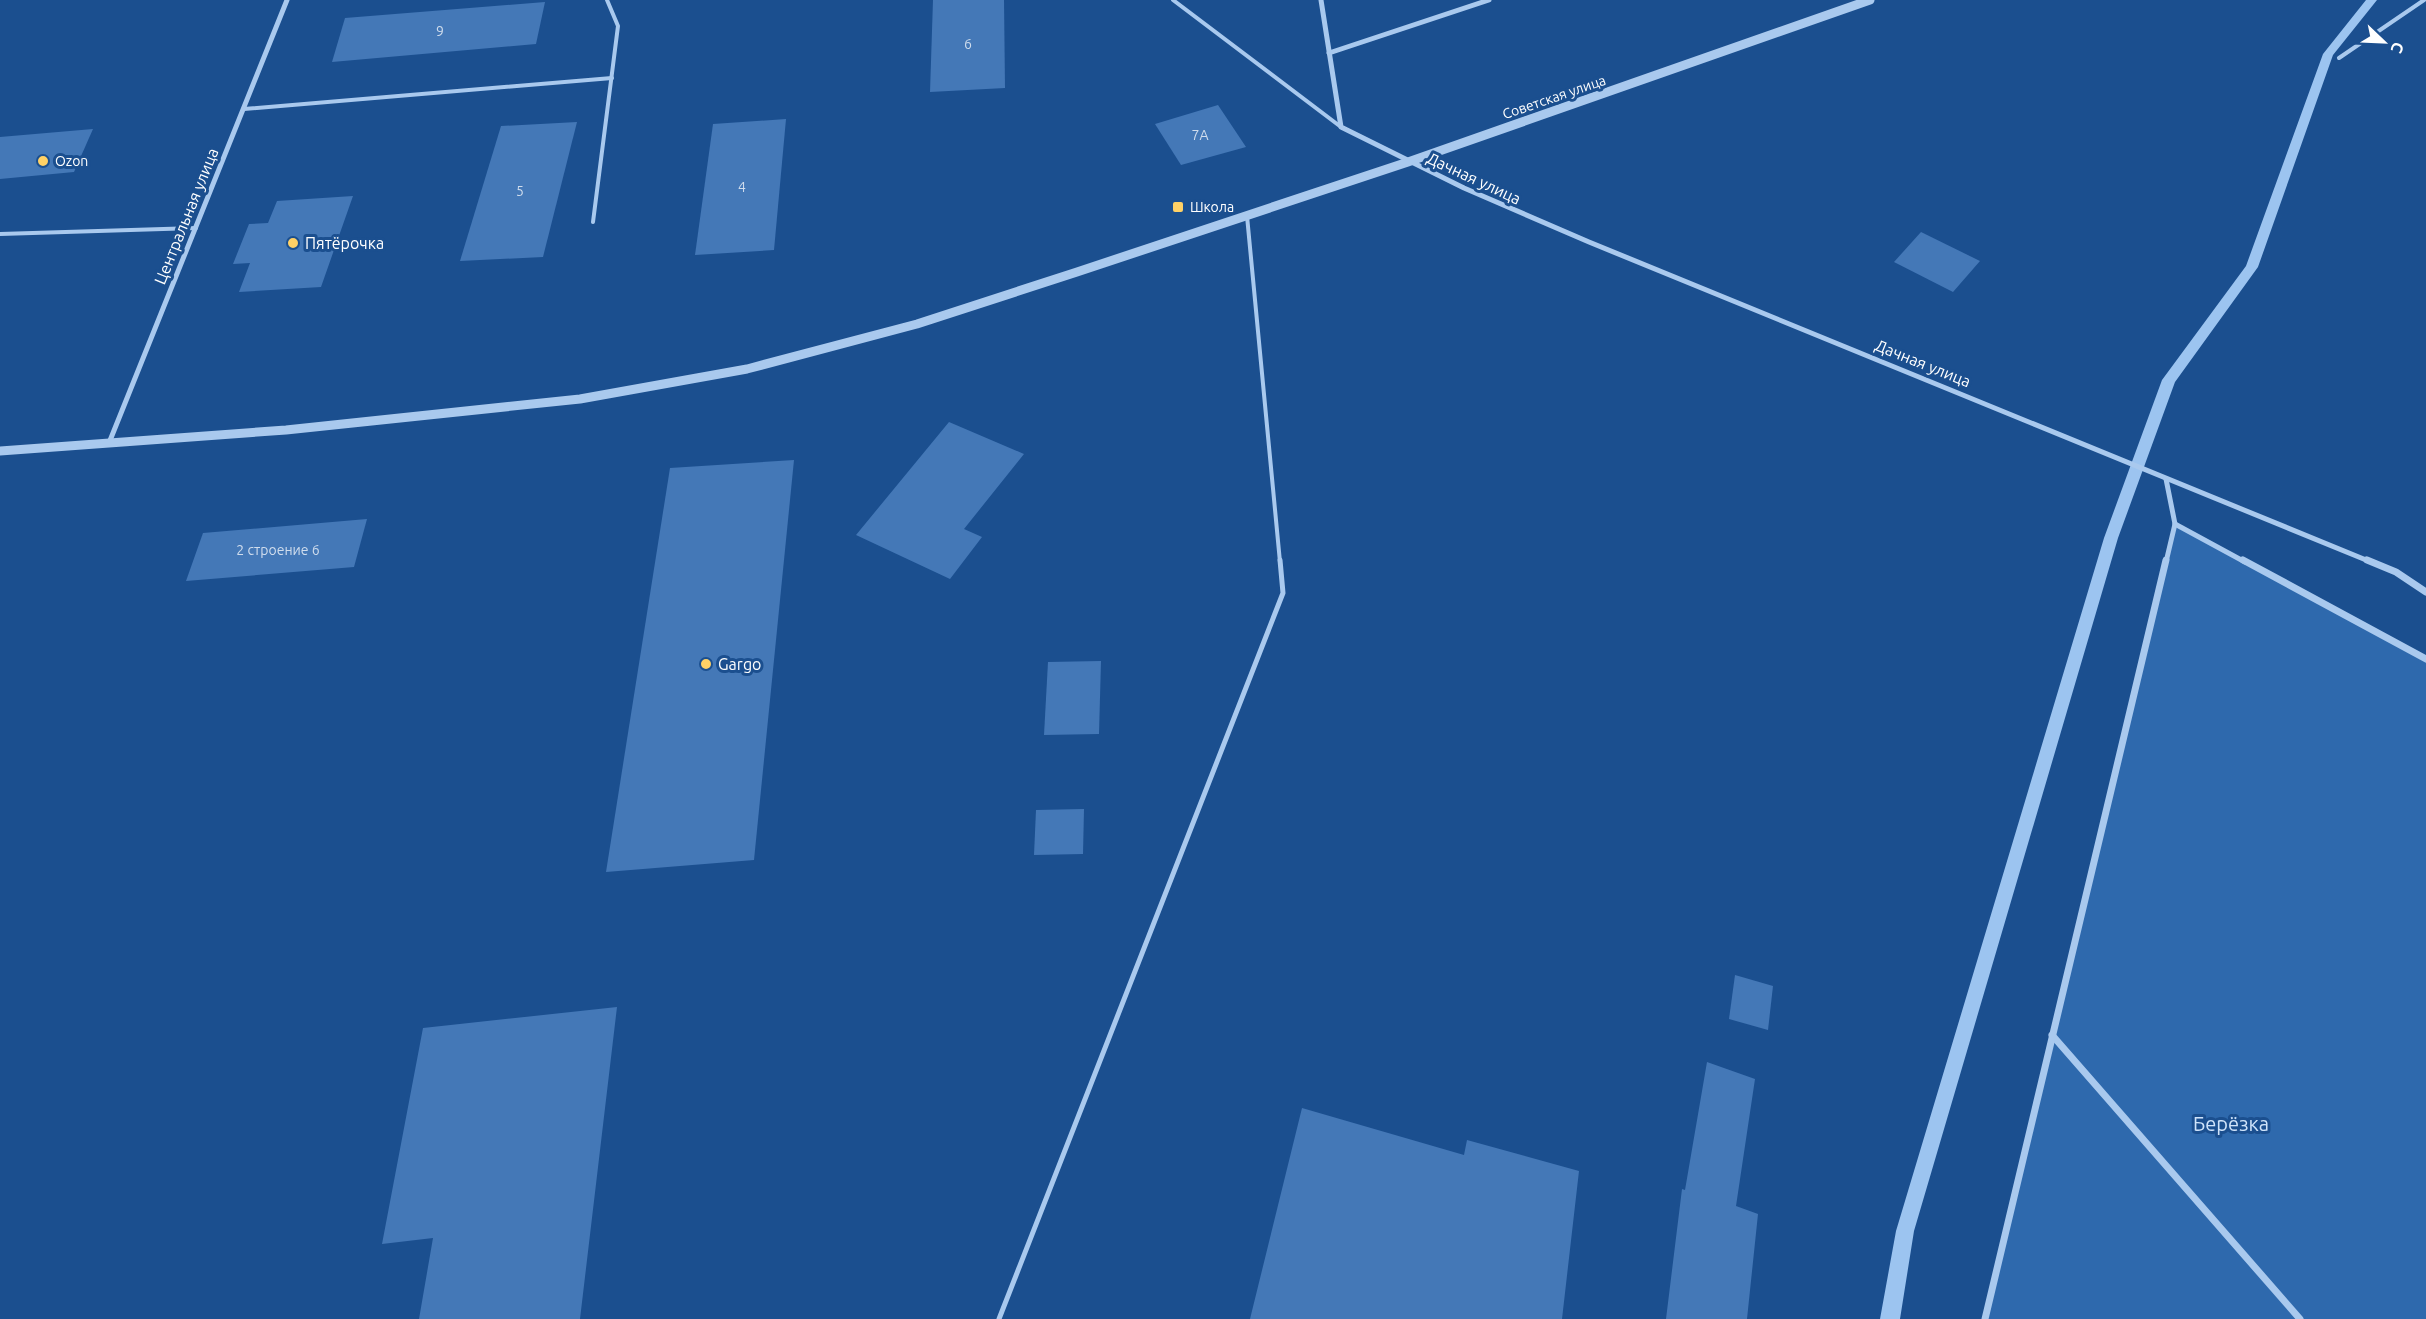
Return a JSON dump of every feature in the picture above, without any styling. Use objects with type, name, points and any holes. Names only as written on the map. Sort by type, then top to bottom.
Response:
[{"type":"street","name":"Центральная улица","points":[[110,442],[287,0]]},
{"type":"street","points":[[1321,0],[1341,127],[1408,162]]},
{"type":"street","points":[[1329,53],[1489,0]]},
{"type":"street","name":"Советская улица","points":[[0,451],[286,430],[580,399],[747,369],[916,324],[1247,216],[1870,0]]},
{"type":"street","name":"Дачная улица","points":[[1408,162],[1510,210],[2396,572],[2426,592]]},
{"type":"street","points":[[1985,1319],[2175,524],[2165,479]]},
{"type":"street","points":[[2175,524],[2426,659]]},
{"type":"street","points":[[2052,1035],[2300,1319]]},
{"type":"lane","points":[[593,222],[618,27],[607,0]]},
{"type":"lane","points":[[1173,0],[1341,127]]},
{"type":"lane","points":[[2339,58],[2424,0]]},
{"type":"lane","points":[[244,109],[612,78]]},
{"type":"lane","points":[[999,1319],[1283,593],[1247,216]]},
{"type":"lane","points":[[0,234],[196,228]]},
{"type":"green space","name":"Берёзка","points":[[2175,524],[2426,659],[2426,1319],[1985,1319]]},
{"type":"building","points":[[933,0],[1004,0],[1005,88],[930,92]]},
{"type":"building","points":[[545,2],[536,44],[332,62],[345,18]]},
{"type":"building","points":[[1218,105],[1246,147],[1181,165],[1155,124]]},
{"type":"building","points":[[786,119],[774,250],[695,255],[713,124]]},
{"type":"building","points":[[577,122],[543,257],[460,261],[501,126]]},
{"type":"building","points":[[93,129],[74,172],[0,179],[0,137]]},
{"type":"building","points":[[353,196],[321,287],[239,292],[250,263],[233,264],[249,224],[268,223],[277,201]]},
{"type":"building","points":[[1921,232],[1980,261],[1953,292],[1894,262]]},
{"type":"building","points":[[949,422],[1024,454],[964,529],[982,537],[950,579],[856,535]]},
{"type":"building","name":"Gargo","points":[[794,460],[754,860],[606,872],[670,468]]},
{"type":"building","points":[[367,519],[354,567],[186,581],[203,533]]},
{"type":"building","points":[[1101,661],[1099,734],[1044,735],[1048,662]]},
{"type":"building","points":[[1084,809],[1083,854],[1034,855],[1036,810]]},
{"type":"building","points":[[1735,975],[1773,986],[1768,1030],[1729,1019]]},
{"type":"building","points":[[617,1007],[580,1319],[419,1319],[433,1238],[382,1244],[423,1028]]},
{"type":"building","points":[[1707,1062],[1755,1079],[1736,1206],[1758,1214],[1747,1319],[1666,1319],[1682,1189],[1685,1190]]},
{"type":"building","points":[[1302,1108],[1464,1155],[1467,1140],[1579,1171],[1562,1319],[1250,1319]]},
{"type":"waterway","points":[[1890,1319],[1905,1231],[2111,538],[2169,380],[2252,267],[2328,54],[2372,0]]},
{"type":"place","name":"Ozon","points":[[43,161]]},
{"type":"place","name":"Школа","points":[[1178,207]]},
{"type":"place","name":"Пятёрочка","points":[[293,243]]},
{"type":"place","name":"Gargo","points":[[706,664]]}]
